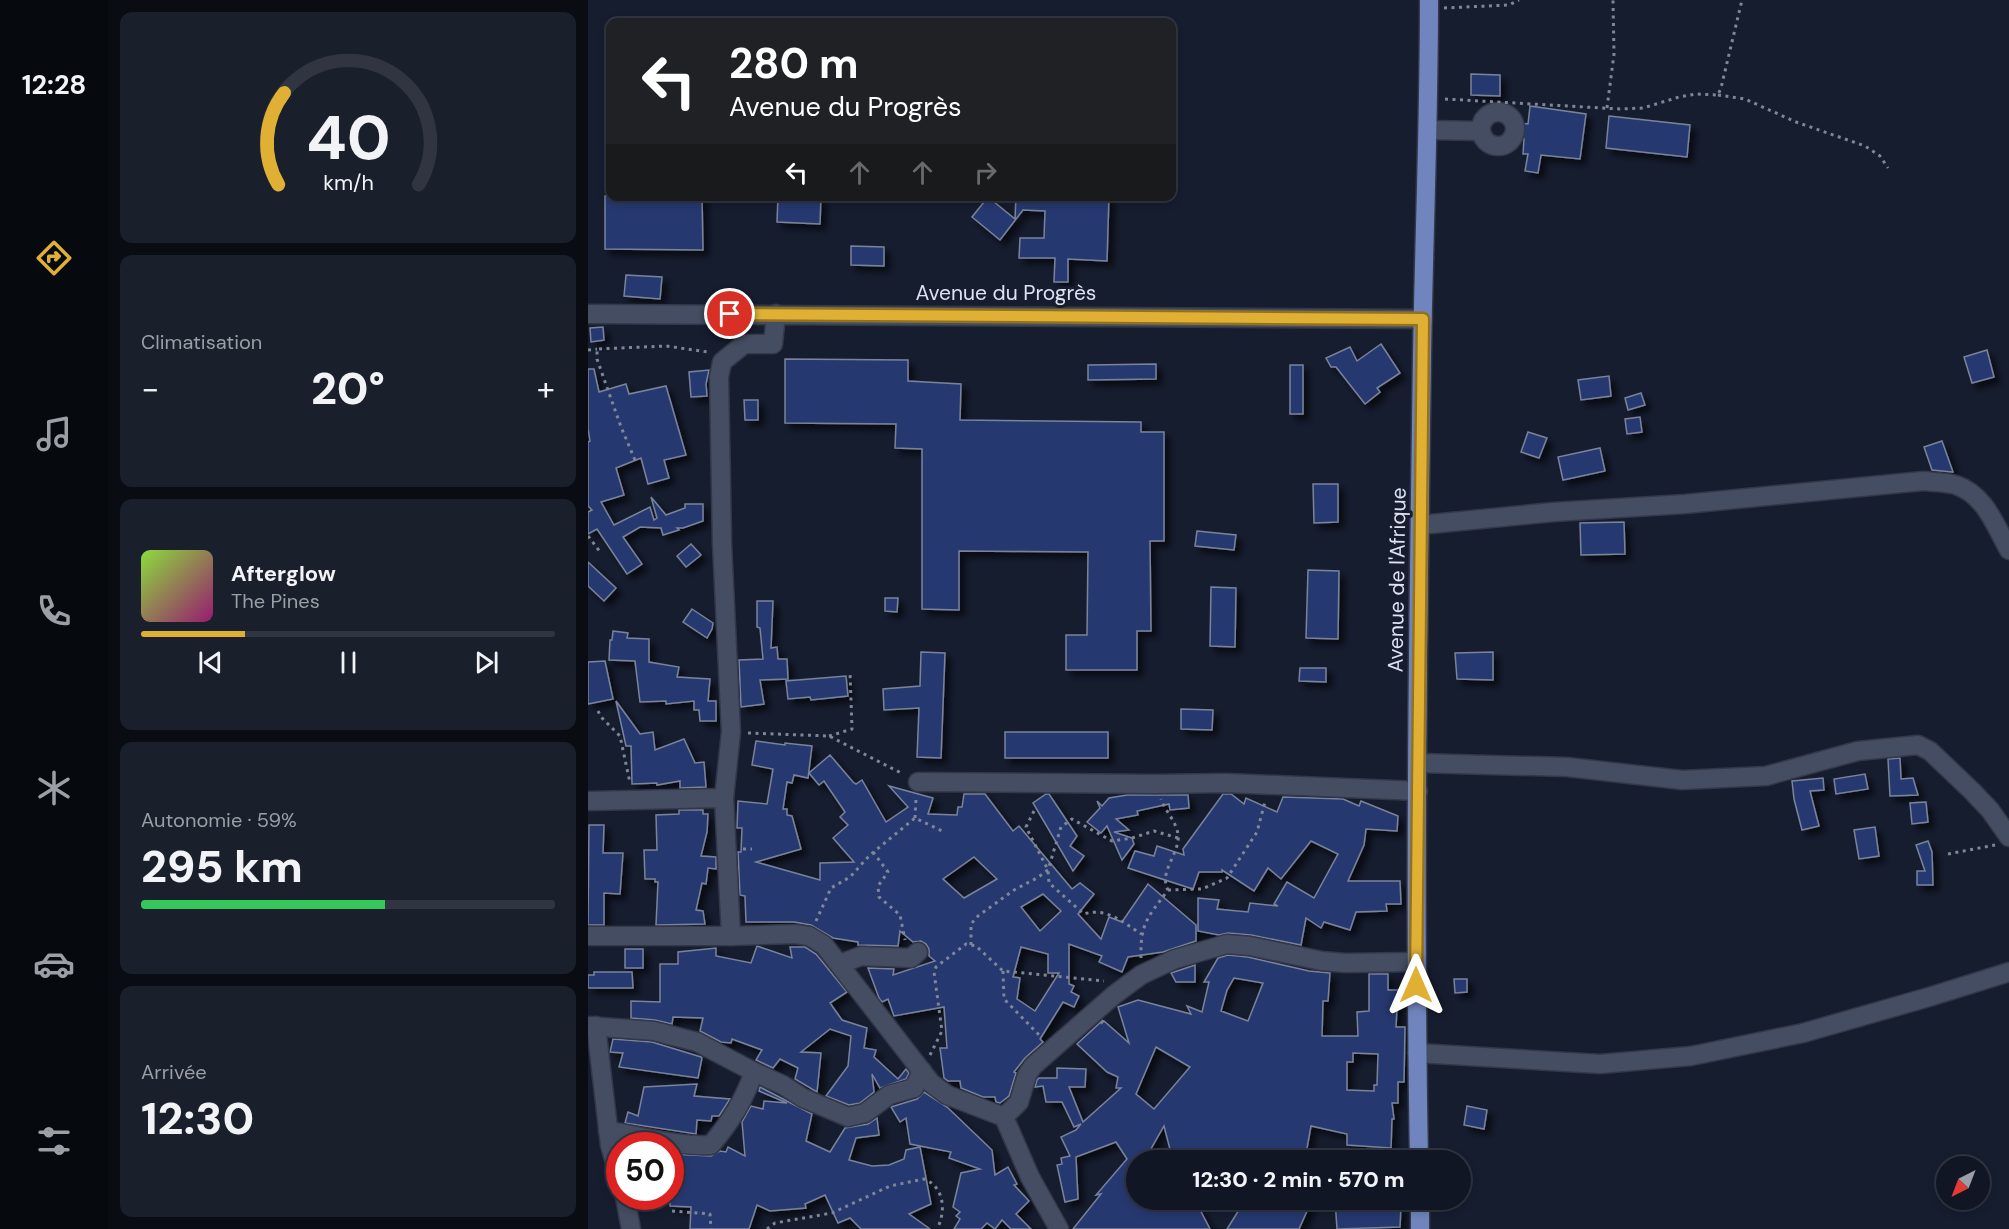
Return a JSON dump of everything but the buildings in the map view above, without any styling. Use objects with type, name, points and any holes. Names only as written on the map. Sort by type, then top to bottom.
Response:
[{"type":"main road","name":"Avenue de l'Afrique","points":[[1419,1150],[1415,962],[1429,4]]},
{"type":"main road","points":[[1420,1210],[1420,1229]]},
{"type":"street","points":[[1428,130],[1481,130]]},
{"type":"street","name":"Avenue du Progrès","points":[[588,314],[1423,319]]},
{"type":"street","points":[[731,936],[724,798],[731,732],[722,543],[719,377],[722,362],[744,344],[773,344],[776,314]]},
{"type":"street","points":[[1420,525],[1554,512],[1738,499],[1923,481],[1955,485],[1972,493],[1983,502],[2009,550]]},
{"type":"street","points":[[1418,763],[1567,767],[1682,780],[1766,776],[1858,751],[1918,746],[1930,752],[1990,810],[2004,840]]},
{"type":"street","points":[[918,782],[1227,783],[1418,791]]},
{"type":"street","points":[[588,801],[724,798]]},
{"type":"street","points":[[588,936],[795,934],[809,936],[824,945],[931,1083],[947,1095],[1004,1117],[1030,1177],[1059,1229]]},
{"type":"street","points":[[1004,1117],[1019,1102],[1029,1071],[1114,995],[1136,979],[1175,959],[1227,944],[1250,946],[1322,961],[1415,962]]},
{"type":"street","points":[[840,964],[861,957],[911,958],[918,952]]},
{"type":"street","points":[[1417,1053],[1600,1064],[1691,1056],[1803,1034],[2009,972]]},
{"type":"street","points":[[754,1072],[745,1095],[731,1120],[711,1145],[689,1146],[608,1131],[592,1026],[667,1033],[698,1042],[783,1085],[803,1098],[848,1117],[865,1113],[889,1095],[914,1088],[922,1071]]},
{"type":"street","points":[[627,1210],[631,1229]]},
{"type":"path","points":[[1429,4],[1509,5],[1519,0]]},
{"type":"path","points":[[1607,108],[1614,54],[1613,0]]},
{"type":"path","points":[[1718,94],[1742,0]]},
{"type":"path","points":[[1428,98],[1643,108],[1679,97],[1718,94],[1745,99],[1796,122],[1865,146],[1880,156],[1888,168]]},
{"type":"path","points":[[588,350],[666,346],[728,356]]},
{"type":"path","points":[[597,349],[597,359],[635,460]]},
{"type":"path","points":[[588,536],[601,553]]},
{"type":"path","points":[[731,732],[830,736],[852,729],[850,672]]},
{"type":"path","points":[[598,711],[620,736],[630,786],[628,800]]},
{"type":"path","points":[[809,936],[831,888],[850,877],[873,852],[915,818],[918,782],[830,736]]},
{"type":"path","points":[[1155,784],[1163,805],[1174,822],[1178,838],[1166,877],[1165,884],[1168,890]]},
{"type":"path","points":[[1168,890],[1202,889],[1227,878],[1257,832],[1270,785]]},
{"type":"path","points":[[1034,811],[1026,827],[1048,870]]},
{"type":"path","points":[[915,818],[942,831]]},
{"type":"path","points":[[1141,934],[1115,916],[1094,911],[1084,914],[1049,883],[1048,870],[1061,827],[1072,819],[1112,841],[1154,831],[1178,838]]},
{"type":"path","points":[[1948,855],[2004,840]]},
{"type":"path","points":[[873,852],[888,872],[878,886],[879,897],[900,915],[906,942],[918,952]]},
{"type":"path","points":[[971,945],[971,924],[978,916],[1014,890],[1048,870]]},
{"type":"path","points":[[922,1071],[942,1030],[934,977],[936,967],[966,944],[976,946],[1003,970],[1136,979],[1141,934],[1146,921],[1168,890]]},
{"type":"path","points":[[1003,970],[1004,999],[1054,1048]]},
{"type":"path","points":[[767,1229],[775,1223],[832,1213],[890,1186],[924,1179],[933,1184],[944,1205],[937,1229]]},
{"type":"path","points":[[672,1211],[710,1214],[711,1229]]},
{"type":"route","points":[[730,314],[1423,319],[1416,985]]}]
